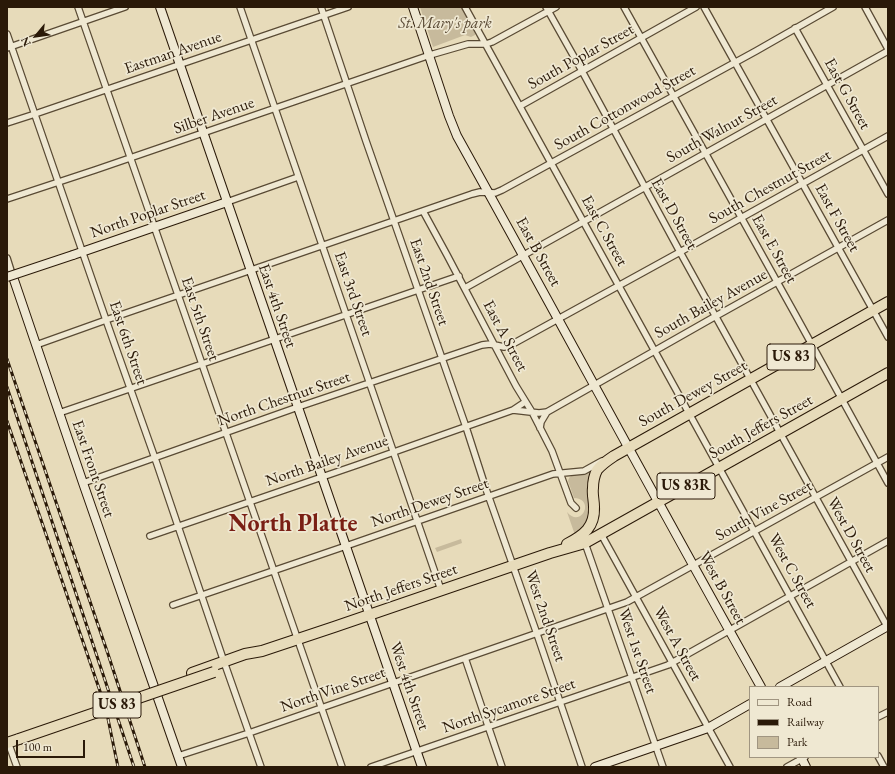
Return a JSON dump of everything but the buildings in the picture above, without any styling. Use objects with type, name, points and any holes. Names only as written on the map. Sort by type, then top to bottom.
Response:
[{"type":"highway","name":"South Dewey Street","points":[[601,466],[617,454],[888,302]]},
{"type":"highway","name":"South Jeffers Street","points":[[585,543],[888,373]]},
{"type":"highway","name":"North Jeffers Street","points":[[550,553],[581,537],[592,524],[594,512],[593,483],[595,474],[601,466]]},
{"type":"highway","name":"North Jeffers Street","points":[[11,739],[213,669],[245,654],[262,651],[513,565],[585,543]]},
{"type":"main road","name":"East 4th Street","points":[[160,7],[369,615]]},
{"type":"main road","name":"East B Street","points":[[414,7],[449,116],[457,136],[658,502]]},
{"type":"main road","name":"North Poplar Street","points":[[10,275],[227,202]]},
{"type":"main road","name":"East Front Street","points":[[10,275],[36,345],[182,767]]},
{"type":"main road","name":"West B Street","points":[[658,502],[760,686]]},
{"type":"main road","name":"West 4th Street","points":[[369,615],[422,767]]},
{"type":"main road","points":[[782,686],[888,627]]},
{"type":"main road","points":[[595,767],[708,728],[749,705]]},
{"type":"main road","points":[[803,758],[806,767]]},
{"type":"street","name":"East 5th Street","points":[[78,7],[342,767]]},
{"type":"street","points":[[9,47],[125,7]]},
{"type":"street","name":"East 3rd Street","points":[[240,7],[441,590]]},
{"type":"street","name":"East 2nd Street","points":[[321,7],[513,565]]},
{"type":"street","name":"Eastman Avenue","points":[[7,123],[348,7]]},
{"type":"street","name":"East C Street","points":[[465,7],[720,468]]},
{"type":"street","points":[[486,44],[492,42],[547,9],[556,7]]},
{"type":"street","name":"East E Street","points":[[624,7],[888,483]]},
{"type":"street","name":"South Poplar Street","points":[[520,106],[696,7]]},
{"type":"street","name":"East F Street","points":[[704,7],[888,337]]},
{"type":"street","name":"South Cottonwood Street","points":[[36,345],[480,192],[495,193],[674,96],[833,7]]},
{"type":"street","points":[[865,7],[888,50]]},
{"type":"street","name":"East D Street","points":[[547,9],[781,433]]},
{"type":"street","name":"East G Street","points":[[795,28],[888,194]]},
{"type":"street","name":"East 6th Street","points":[[7,34],[9,47],[35,114],[83,251],[261,767]]},
{"type":"street","name":"Silber Avenue","points":[[7,199],[59,183],[430,55],[468,44],[486,44]]},
{"type":"street","name":"South Walnut Street","points":[[465,288],[888,50]]},
{"type":"street","name":"South Chestnut Street","points":[[495,345],[504,347],[509,346],[888,136]]},
{"type":"street","name":"North Poplar Street","points":[[227,202],[298,177]]},
{"type":"street","name":"East A Street","points":[[423,211],[525,402],[532,412],[552,451],[571,503],[576,508]]},
{"type":"street","name":"South Bailey Avenue","points":[[532,412],[547,412],[888,220]]},
{"type":"street","name":"East Front Street","points":[[7,258],[10,275]]},
{"type":"street","points":[[59,413],[459,276]]},
{"type":"street","name":"North Chestnut Street","points":[[83,483],[441,358],[482,345],[495,345]]},
{"type":"street","name":"North Bailey Avenue","points":[[150,536],[466,427],[513,410],[525,402]]},
{"type":"street","name":"North Bailey Avenue","points":[[513,410],[532,412]]},
{"type":"street","points":[[540,428],[541,422],[547,412]]},
{"type":"street","name":"West D Street","points":[[781,433],[888,627]]},
{"type":"street","name":"South Dewey Street","points":[[560,474],[584,471],[613,454],[617,454]]},
{"type":"street","name":"South Vine Street","points":[[608,609],[636,597],[694,566],[888,457]]},
{"type":"street","name":"West C Street","points":[[720,468],[839,686]]},
{"type":"street","name":"North Dewey Street","points":[[173,605],[553,474],[560,474]]},
{"type":"street","name":"West A Street","points":[[601,534],[730,767]]},
{"type":"street","name":"North Sycamore Street","points":[[371,767],[672,663],[888,541]]},
{"type":"street","name":"West 1st Street","points":[[585,543],[663,767]]},
{"type":"street","name":"West 2nd Street","points":[[513,565],[582,767]]},
{"type":"street","name":"North Vine Street","points":[[178,756],[249,733],[608,609]]},
{"type":"street","points":[[465,658],[502,767]]},
{"type":"street","points":[[879,716],[888,712]]},
{"type":"street","points":[[11,739],[17,767]]},
{"type":"street","points":[[787,767],[803,758]]},
{"type":"street","points":[[879,758],[884,767]]},
{"type":"green space","name":"St. Mary's park","points":[[420,7],[461,7],[475,35],[471,37],[465,35],[433,47]]},
{"type":"green space","points":[[593,470],[587,490],[590,515],[584,526],[575,535],[567,512],[572,516],[577,517],[584,512],[585,507],[581,500],[574,498],[568,481],[571,476]]},
{"type":"green space","points":[[461,539],[462,543],[437,552],[435,548]]},
{"type":"railway","points":[[7,359],[145,767]]},
{"type":"railway","points":[[7,387],[134,767]]},
{"type":"railway","points":[[7,421],[102,697],[118,767]]},
{"type":"district","name":"North Platte","points":[[293,524]]}]
